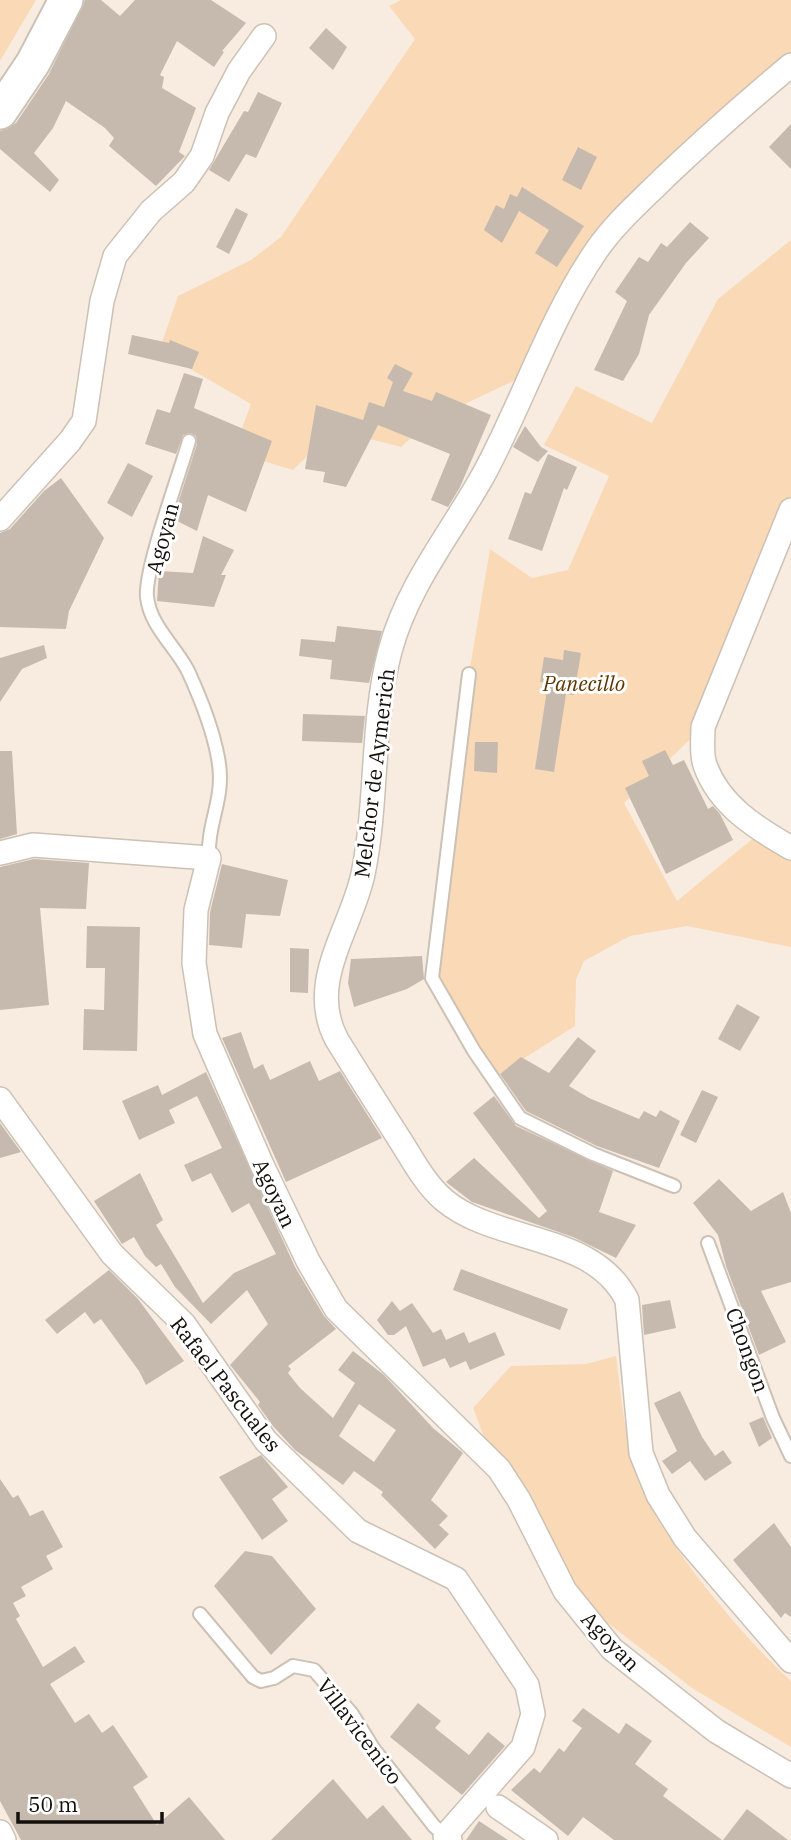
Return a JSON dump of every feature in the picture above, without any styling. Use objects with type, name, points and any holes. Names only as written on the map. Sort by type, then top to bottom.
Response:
[{"type":"street","points":[[0,112],[33,63],[66,0]]},
{"type":"street","points":[[0,519],[70,441],[84,421],[102,301],[115,256],[151,211],[184,182],[202,156],[217,113],[239,71],[264,36]]},
{"type":"street","name":"Melchor de Aymerich","points":[[791,65],[708,136],[623,218],[597,250],[551,329],[508,427],[483,475],[422,574],[401,617],[389,653],[363,874],[331,964],[325,1003],[328,1021],[342,1048],[422,1175],[443,1199],[474,1217],[597,1264],[615,1279],[627,1300],[641,1452],[658,1495],[685,1538],[791,1661]]},
{"type":"street","points":[[791,510],[703,727],[704,764],[722,798],[762,831],[791,848]]},
{"type":"street","points":[[0,853],[33,845],[209,858]]},
{"type":"street","name":"Agoyan","points":[[209,858],[196,910],[194,963],[205,1034],[262,1165],[308,1261],[336,1309],[499,1469],[519,1500],[565,1591],[612,1649],[716,1731],[791,1776]]},
{"type":"street","name":"Rafael Pascuales","points":[[0,1099],[112,1254],[184,1324],[266,1441],[359,1531],[456,1579],[527,1685],[533,1714],[523,1747],[448,1838]]},
{"type":"street","points":[[498,1807],[546,1840]]},
{"type":"street","points":[[0,1832],[4,1840]]},
{"type":"lane","name":"Agoyan","points":[[189,442],[151,570],[147,597],[163,636],[188,670],[218,757],[220,799],[208,838],[209,858]]},
{"type":"lane","points":[[469,674],[432,978],[474,1051],[520,1118],[593,1154],[674,1186]]},
{"type":"lane","name":"Chongon","points":[[708,1243],[773,1419],[791,1455]]},
{"type":"lane","name":"Villavicenico","points":[[200,1614],[253,1676],[261,1681],[274,1678],[293,1666],[314,1670],[352,1714],[373,1748],[434,1826],[448,1838]]},
{"type":"green space","points":[[0,0],[36,0],[0,61]]},
{"type":"green space","points":[[401,0],[791,0],[791,64],[623,218],[530,373],[431,420],[401,447],[334,430],[293,470],[233,452],[251,404],[159,351],[178,296],[251,260],[281,237],[415,39],[389,6]]},
{"type":"green space","name":"Panecillo","points":[[791,240],[791,510],[703,727],[624,803],[677,901],[762,831],[791,848],[791,947],[687,926],[630,936],[584,961],[576,980],[575,1026],[496,1076],[438,984],[469,674],[490,549],[532,578],[568,570],[609,476],[544,445],[576,386],[652,423],[718,299]]},
{"type":"green space","points":[[616,1356],[629,1447],[647,1500],[682,1556],[727,1614],[791,1681],[791,1747],[692,1688],[604,1620],[577,1590],[521,1479],[484,1437],[473,1408],[511,1366],[586,1364]]},
{"type":"building","points":[[85,0],[101,0],[120,16],[135,0],[211,0],[246,23],[222,51],[224,52],[214,67],[177,41],[160,75],[164,77],[162,88],[196,108],[179,152],[185,156],[156,186],[109,146],[114,138],[105,128],[66,101],[53,128],[34,153],[59,180],[50,192],[0,149],[0,131],[16,123],[49,74]]},
{"type":"building","points":[[326,28],[347,47],[333,70],[309,48]]},
{"type":"building","points":[[258,92],[282,103],[256,158],[246,154],[229,182],[209,170],[244,111],[248,112]]},
{"type":"building","points":[[791,124],[791,169],[769,147]]},
{"type":"building","points":[[578,147],[597,157],[581,190],[562,180]]},
{"type":"building","points":[[522,187],[584,226],[557,267],[535,253],[549,230],[519,211],[502,243],[484,230],[496,205],[504,209],[510,194],[517,197]]},
{"type":"building","points":[[236,208],[248,214],[229,254],[216,247]]},
{"type":"building","points":[[690,222],[709,238],[686,263],[649,315],[639,354],[623,381],[594,370],[627,301],[615,292],[639,257],[648,262],[661,243],[667,247]]},
{"type":"building","points":[[132,335],[169,343],[170,340],[199,352],[192,369],[128,354]]},
{"type":"building","points":[[395,364],[413,373],[403,391],[432,401],[436,392],[491,415],[460,487],[448,507],[431,500],[450,454],[378,425],[346,487],[323,482],[325,472],[305,469],[316,405],[363,420],[369,402],[384,407],[393,382],[387,378]]},
{"type":"building","points":[[184,373],[203,379],[194,408],[272,441],[246,512],[208,495],[197,531],[173,519],[197,444],[196,436],[191,433],[183,435],[176,454],[145,444],[157,409],[170,413]]},
{"type":"building","points":[[525,426],[541,447],[548,451],[538,462],[513,447]]},
{"type":"building","points":[[548,454],[577,467],[567,490],[564,488],[542,551],[508,539],[525,492],[531,494]]},
{"type":"building","points":[[128,463],[153,476],[132,517],[107,503]]},
{"type":"building","points":[[61,478],[104,538],[69,611],[66,629],[0,627],[0,533],[10,529],[44,491]]},
{"type":"building","points":[[203,536],[234,550],[221,575],[226,575],[214,607],[157,601],[159,571],[193,573]]},
{"type":"building","points":[[337,626],[382,631],[369,683],[330,679],[332,660],[299,656],[301,639],[335,642]]},
{"type":"building","points":[[44,645],[47,658],[22,669],[0,702],[0,658]]},
{"type":"building","points":[[564,650],[581,653],[574,695],[566,694],[554,772],[535,769],[548,683],[540,682],[544,657],[563,660]]},
{"type":"building","points":[[303,714],[365,716],[362,743],[302,741]]},
{"type":"building","points":[[475,742],[498,742],[497,773],[474,771]]},
{"type":"building","points":[[665,750],[673,765],[684,760],[708,809],[713,806],[720,814],[733,840],[666,874],[625,788],[649,776],[642,761]]},
{"type":"building","points":[[0,751],[12,751],[17,834],[0,839]]},
{"type":"building","points":[[34,859],[89,863],[86,909],[40,908],[49,1005],[0,1010],[0,867]]},
{"type":"building","points":[[222,864],[288,880],[280,916],[246,914],[242,948],[209,945],[210,912]]},
{"type":"building","points":[[87,926],[140,927],[137,1051],[83,1050],[84,1009],[104,1010],[105,968],[86,968]]},
{"type":"building","points":[[290,948],[309,949],[308,993],[290,992]]},
{"type":"building","points":[[422,956],[424,979],[407,989],[354,1007],[348,983],[351,959]]},
{"type":"building","points":[[737,1004],[760,1017],[740,1051],[718,1039]]},
{"type":"building","points":[[241,1032],[254,1069],[263,1064],[270,1080],[310,1061],[319,1081],[340,1071],[382,1138],[286,1182],[222,1038]]},
{"type":"building","points":[[578,1037],[596,1051],[569,1086],[589,1098],[639,1119],[644,1111],[656,1117],[660,1110],[680,1121],[659,1168],[597,1146],[526,1111],[500,1074],[521,1057],[549,1073]]},
{"type":"building","points":[[206,1072],[295,1267],[324,1316],[336,1329],[288,1366],[291,1369],[288,1373],[300,1388],[333,1418],[355,1383],[338,1370],[353,1351],[384,1375],[433,1428],[463,1453],[431,1500],[448,1516],[439,1525],[449,1534],[435,1549],[381,1495],[383,1492],[354,1471],[343,1485],[295,1450],[273,1426],[258,1405],[260,1402],[230,1365],[268,1324],[247,1290],[211,1324],[175,1287],[161,1264],[156,1267],[145,1256],[134,1237],[122,1244],[94,1201],[140,1173],[163,1220],[156,1225],[203,1303],[234,1273],[276,1254],[249,1203],[232,1213],[211,1173],[192,1182],[184,1165],[222,1148],[197,1096],[169,1110],[175,1123],[139,1140],[122,1101],[158,1085],[162,1095]],"holes":[[[359,1404],[396,1430],[374,1462],[339,1436]]]},
{"type":"building","points":[[702,1090],[718,1097],[696,1143],[680,1135]]},
{"type":"building","points":[[494,1096],[516,1126],[613,1171],[599,1212],[636,1225],[616,1258],[573,1237],[472,1202],[446,1182],[474,1158],[539,1218],[547,1211],[473,1113]]},
{"type":"building","points":[[0,1123],[21,1152],[0,1158]]},
{"type":"building","points":[[719,1179],[751,1211],[783,1192],[791,1213],[791,1282],[761,1291],[786,1342],[759,1355],[726,1266],[718,1235],[693,1203]]},
{"type":"building","points":[[461,1269],[568,1309],[560,1330],[453,1290]]},
{"type":"building","points":[[109,1270],[138,1299],[184,1361],[146,1385],[139,1371],[101,1319],[94,1324],[85,1312],[57,1334],[45,1320]]},
{"type":"building","points":[[670,1300],[676,1328],[644,1335],[642,1305]]},
{"type":"building","points":[[392,1301],[400,1311],[412,1303],[433,1333],[441,1329],[446,1340],[464,1332],[469,1343],[495,1332],[505,1355],[470,1370],[466,1361],[450,1368],[445,1358],[423,1367],[406,1326],[394,1335],[388,1335],[377,1320]]},
{"type":"building","points":[[680,1391],[702,1437],[715,1456],[723,1450],[732,1463],[705,1481],[690,1461],[672,1474],[662,1461],[677,1451],[654,1403]]},
{"type":"building","points":[[763,1417],[772,1438],[759,1447],[749,1423]]},
{"type":"building","points":[[261,1455],[288,1487],[272,1499],[288,1521],[262,1540],[219,1477]]},
{"type":"building","points":[[0,1479],[13,1498],[18,1495],[30,1516],[43,1510],[63,1547],[46,1556],[53,1569],[21,1587],[26,1596],[13,1603],[20,1616],[16,1619],[43,1667],[75,1646],[85,1662],[50,1684],[75,1723],[89,1714],[102,1733],[113,1725],[148,1777],[133,1787],[157,1825],[189,1797],[225,1840],[21,1840],[0,1801]]},
{"type":"building","points":[[774,1523],[791,1547],[791,1617],[785,1613],[781,1618],[733,1560]]},
{"type":"building","points":[[245,1551],[272,1556],[316,1609],[271,1655],[214,1586]]},
{"type":"building","points":[[418,1703],[441,1721],[435,1728],[469,1755],[488,1732],[505,1746],[462,1795],[390,1737]]},
{"type":"building","points":[[583,1708],[619,1734],[626,1723],[652,1741],[635,1764],[668,1789],[663,1796],[722,1840],[614,1840],[583,1817],[568,1836],[511,1790],[534,1768],[540,1773],[559,1748],[564,1752],[582,1728],[572,1721]]},
{"type":"building","points":[[333,1779],[367,1819],[383,1805],[412,1840],[271,1840]]},
{"type":"building","points":[[747,1809],[788,1840],[723,1840]]},
{"type":"building","points":[[479,1821],[508,1840],[466,1840]]}]
